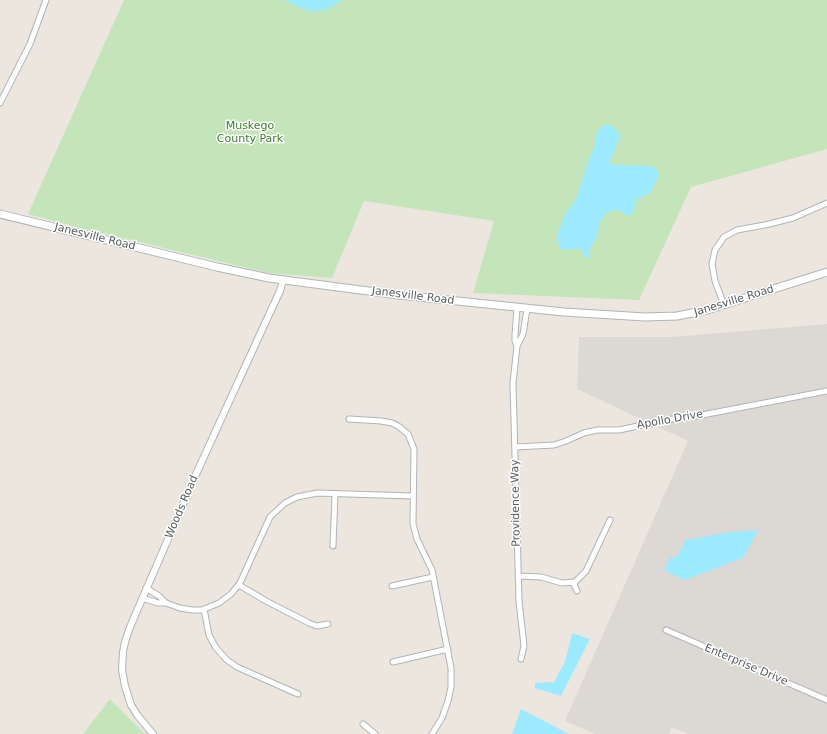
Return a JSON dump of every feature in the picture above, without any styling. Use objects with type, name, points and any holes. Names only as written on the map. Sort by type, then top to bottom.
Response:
[{"type":"main road","name":"Janesville Road","points":[[0,214],[217,267],[283,280],[517,308],[610,315],[656,318],[695,313],[827,272]]},
{"type":"street","points":[[0,103],[30,44],[46,0]]},
{"type":"street","points":[[724,305],[715,280],[712,264],[715,250],[724,237],[737,230],[793,218],[827,203]]},
{"type":"street","name":"Woods Road","points":[[153,734],[145,726],[132,705],[125,686],[122,670],[125,642],[146,588],[196,472],[264,326],[283,280]]},
{"type":"street","name":"Providence Way","points":[[517,308],[515,335],[517,346]]},
{"type":"street","name":"Providence Way","points":[[521,659],[524,646],[519,611],[513,383],[517,346],[523,334],[527,309]]},
{"type":"street","name":"Apollo Drive","points":[[515,447],[554,445],[584,433],[596,430],[620,430],[827,391]]},
{"type":"street","points":[[349,419],[392,423],[403,429],[412,440],[414,449],[412,516],[415,532],[420,546],[430,565],[451,668],[450,693],[442,718],[432,734]]},
{"type":"street","points":[[142,598],[186,609],[204,609],[219,603],[231,594],[239,585],[268,522],[276,510],[291,500],[304,495],[317,493],[413,496]]},
{"type":"street","points":[[333,546],[335,494]]},
{"type":"street","points":[[518,576],[541,576],[562,583],[573,582],[578,579],[586,571],[610,520]]},
{"type":"street","points":[[392,586],[433,577]]},
{"type":"street","points":[[573,582],[577,591]]},
{"type":"street","points":[[239,585],[309,623],[317,626],[328,624]]},
{"type":"street","points":[[146,588],[159,596],[166,603]]},
{"type":"street","points":[[204,609],[205,621],[209,635],[216,648],[227,660],[237,667],[298,694]]},
{"type":"street","name":"Enterprise Drive","points":[[666,630],[827,700]]},
{"type":"street","points":[[393,662],[448,650]]},
{"type":"street","points":[[363,724],[375,734]]},
{"type":"shaded area","points":[[827,324],[827,734],[688,734],[672,727],[669,734],[595,734],[565,721],[688,441],[577,389],[579,337],[671,337]]},
{"type":"green space","name":"Muskego County Park","points":[[124,0],[827,0],[827,149],[691,187],[639,300],[473,293],[494,221],[364,201],[332,278],[269,273],[76,227],[28,214]]},
{"type":"green space","points":[[110,699],[145,734],[83,734]]},
{"type":"water","points":[[284,0],[342,0],[326,10],[311,12]]},
{"type":"water","points":[[606,124],[613,127],[619,133],[619,140],[609,163],[616,165],[651,166],[658,170],[659,175],[650,193],[634,201],[635,208],[631,215],[625,215],[619,210],[613,210],[605,214],[599,224],[597,237],[589,250],[589,258],[587,259],[580,249],[560,249],[557,236],[565,214],[576,199],[595,145],[597,132]]},
{"type":"water","points":[[758,530],[743,558],[684,580],[664,570],[670,557],[676,558],[686,540],[730,532]]},
{"type":"water","points":[[572,633],[590,639],[561,696],[535,688],[535,683],[554,682],[565,662]]},
{"type":"water","points":[[521,709],[569,734],[512,734]]}]
